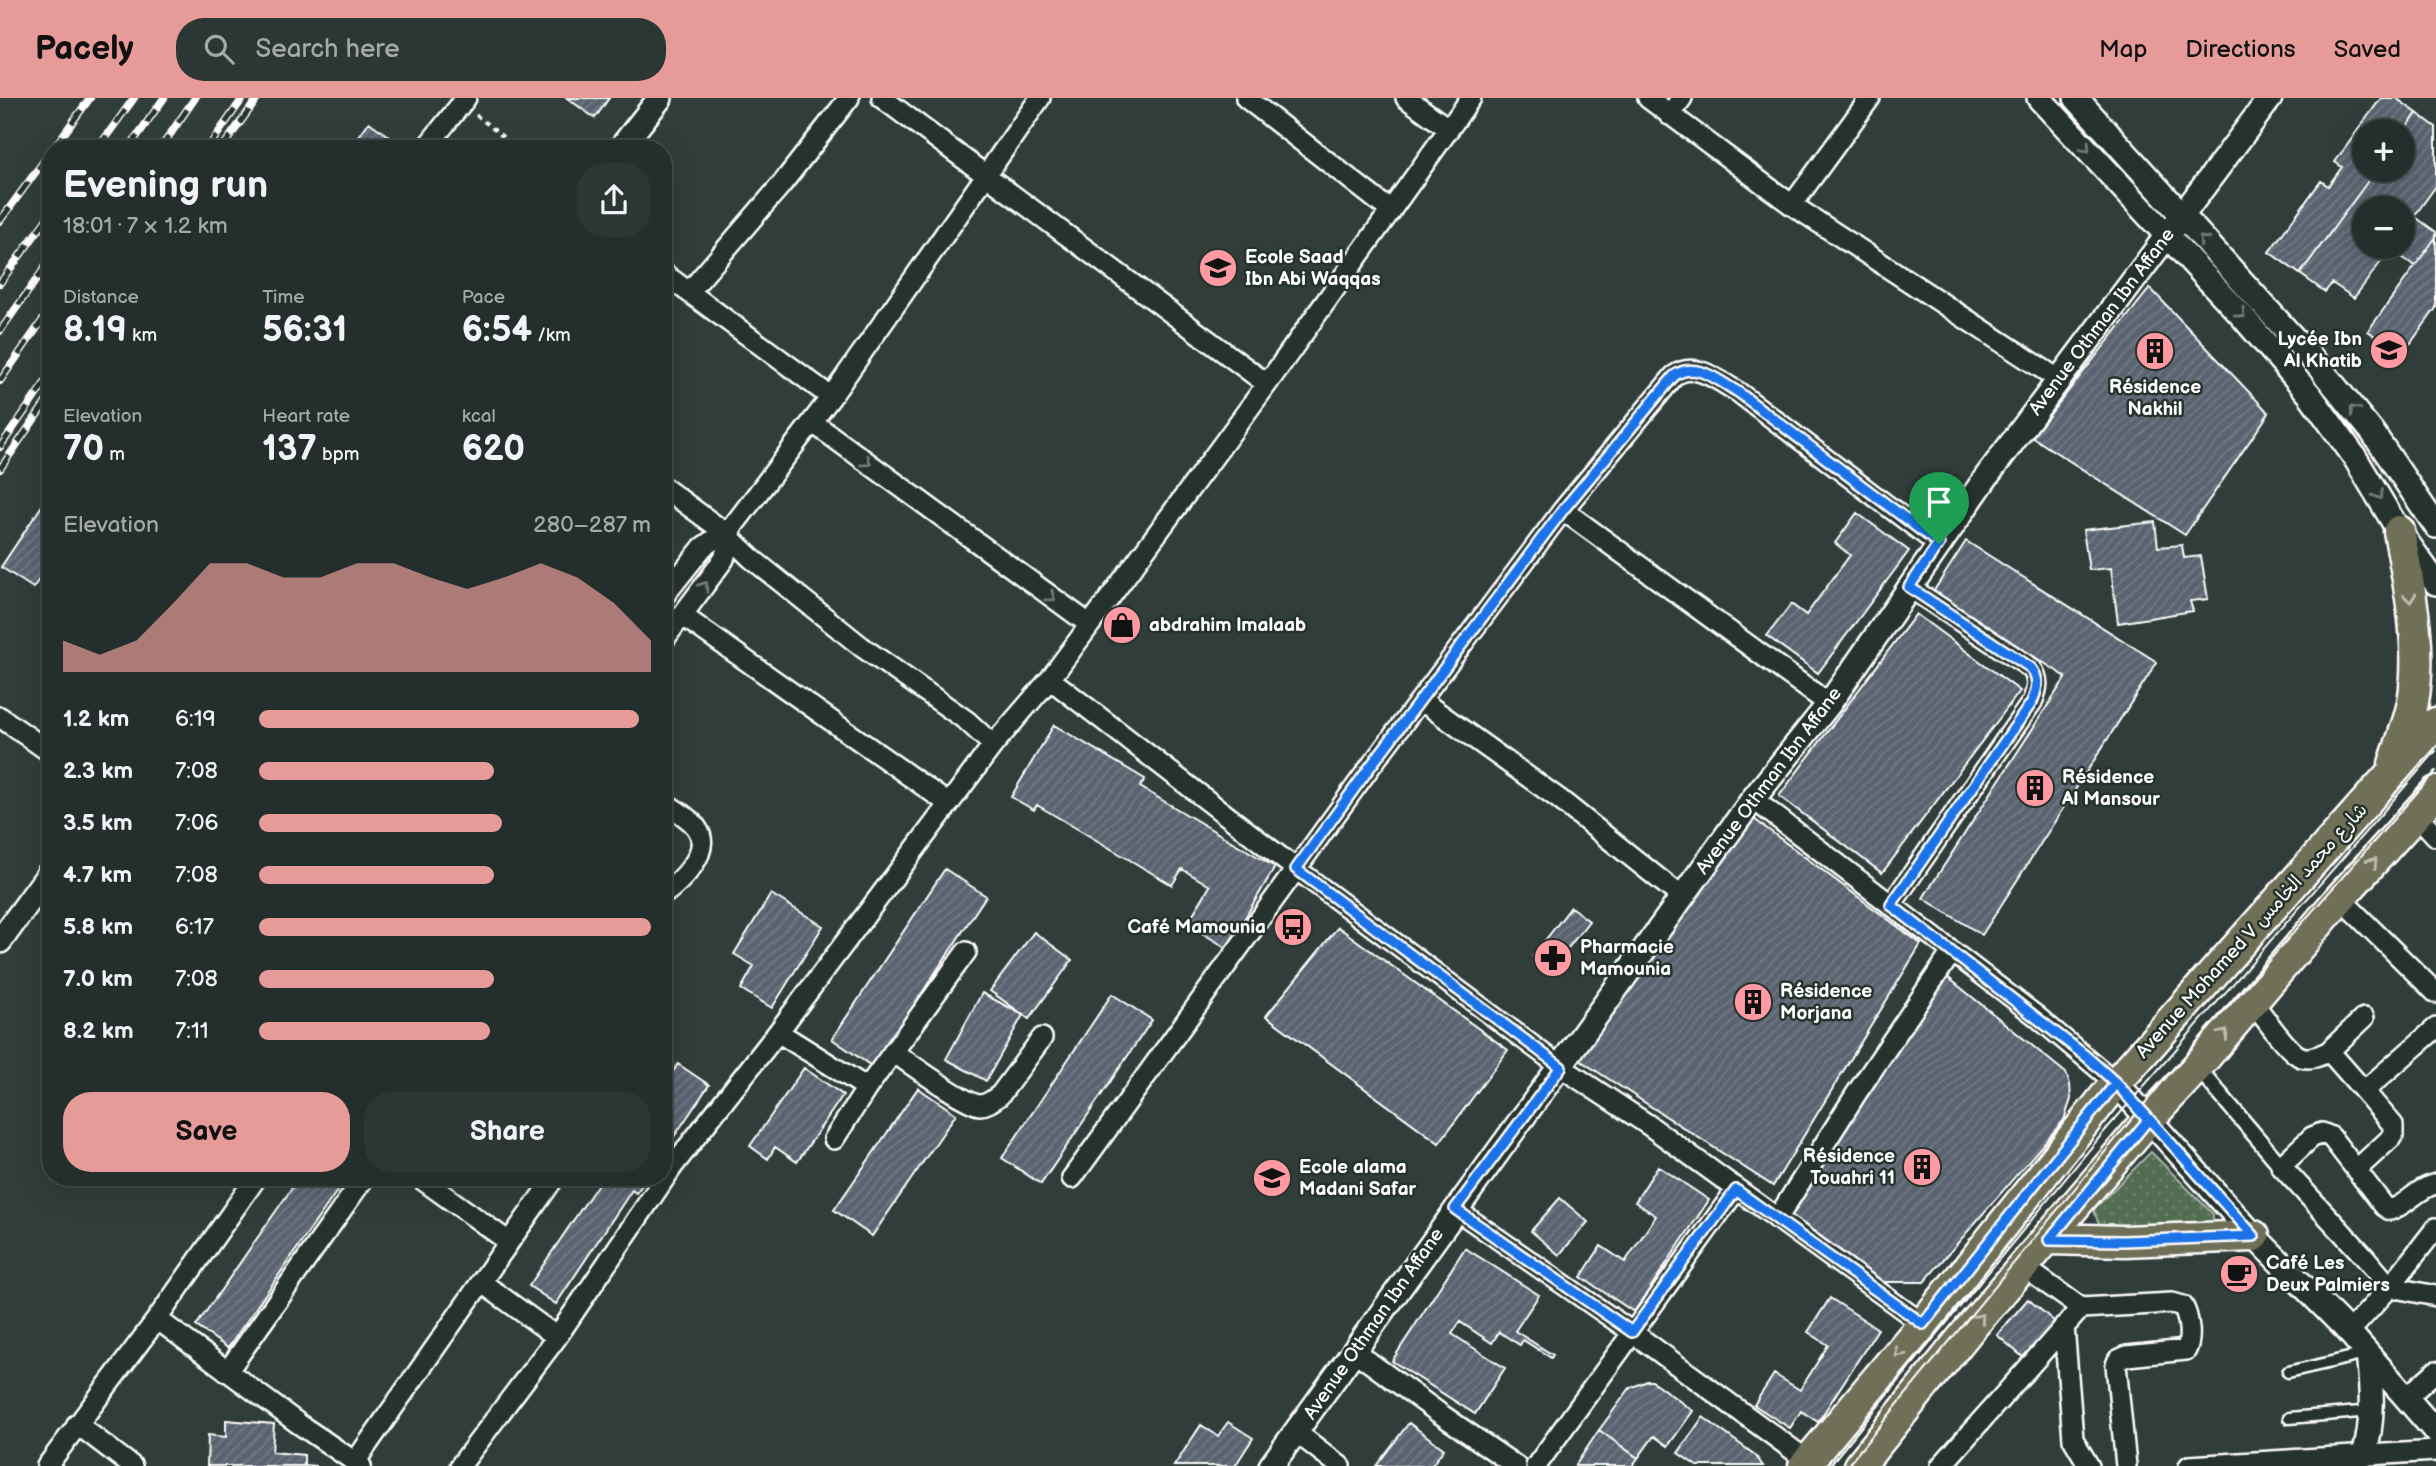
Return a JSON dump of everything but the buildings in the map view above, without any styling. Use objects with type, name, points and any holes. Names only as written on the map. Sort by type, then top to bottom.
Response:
[{"type":"main road","points":[[2389,779],[2413,702],[2415,679],[2413,618],[2399,531]]},
{"type":"main road","name":"Avenue Mohamed V شارع محمد الخامس","points":[[1806,1463],[1923,1324],[2116,1083],[2436,723]]},
{"type":"main road","points":[[1859,1466],[1968,1331],[2049,1240],[2148,1120],[2197,1067],[2340,898],[2436,792]]},
{"type":"main road","points":[[2049,1240],[2124,1241],[2254,1236]]},
{"type":"street","points":[[627,140],[660,98]]},
{"type":"street","points":[[689,292],[780,185],[849,98]]},
{"type":"street","points":[[881,98],[1267,384]]},
{"type":"street","points":[[672,585],[697,553],[729,532],[831,397],[1041,98]]},
{"type":"street","points":[[1406,98],[1449,129]]},
{"type":"street","points":[[672,1167],[778,1032],[993,745],[1050,679],[1267,384],[1471,98]]},
{"type":"street","points":[[1648,98],[1792,205],[2058,379]]},
{"type":"street","points":[[1669,116],[1682,98]]},
{"type":"street","points":[[1792,205],[1870,98]]},
{"type":"street","points":[[2039,98],[2242,316],[2310,395],[2372,483],[2399,531],[2436,583]]},
{"type":"street","points":[[2076,98],[2315,362],[2365,423],[2436,526]]},
{"type":"street","name":"Avenue Othman Ibn Affane","points":[[1271,1466],[1753,799],[1829,704],[1939,544],[2058,379],[2270,98]]},
{"type":"street","points":[[1252,100],[1391,211]]},
{"type":"street","points":[[432,140],[463,101]]},
{"type":"street","points":[[672,280],[831,397]]},
{"type":"street","points":[[1072,1178],[1370,767],[1563,510],[1680,371],[1703,372],[1738,392],[1939,544]]},
{"type":"street","points":[[812,422],[1089,624]]},
{"type":"street","points":[[672,493],[729,532],[751,558],[862,647],[967,721],[993,745]]},
{"type":"street","points":[[1563,510],[1829,704]]},
{"type":"street","points":[[672,630],[724,559],[729,532]]},
{"type":"street","points":[[1891,905],[2032,702],[2037,685],[2037,678],[2031,668],[1909,587]]},
{"type":"street","points":[[683,616],[948,804]]},
{"type":"street","points":[[1050,679],[1296,869],[1561,1067],[1650,1126],[1923,1324]]},
{"type":"street","points":[[1422,701],[1559,799],[1683,898]]},
{"type":"street","points":[[0,717],[42,746]]},
{"type":"street","points":[[1753,799],[2035,1015],[2116,1083],[2254,1236],[2349,1332],[2436,1432]]},
{"type":"street","points":[[672,809],[698,829],[702,840],[699,854],[672,887]]},
{"type":"street","points":[[2416,814],[2436,836]]},
{"type":"street","points":[[0,941],[42,883]]},
{"type":"street","points":[[2340,898],[2436,993]]},
{"type":"street","points":[[834,1139],[867,1088],[966,952]]},
{"type":"street","points":[[1777,1219],[1856,1094],[1952,952]]},
{"type":"street","points":[[2252,1002],[2296,1054],[2312,1058],[2329,1051],[2364,1018]]},
{"type":"street","points":[[2364,1091],[2436,1028]]},
{"type":"street","points":[[778,1032],[867,1088]]},
{"type":"street","points":[[893,1052],[966,1100],[980,1105],[991,1102],[1000,1094],[1042,1038]]},
{"type":"street","points":[[2329,1051],[2393,1125],[2393,1136],[2356,1170]]},
{"type":"street","points":[[2197,1067],[2281,1166],[2390,1287],[2436,1296]]},
{"type":"street","points":[[2281,1166],[2312,1137],[2322,1133],[2331,1137],[2384,1206],[2390,1210],[2397,1208],[2425,1186],[2436,1184]]},
{"type":"street","points":[[47,1466],[157,1319],[250,1186]]},
{"type":"street","points":[[227,1372],[358,1186]]},
{"type":"street","points":[[431,1186],[509,1242]]},
{"type":"street","points":[[157,1319],[358,1464],[548,1186]]},
{"type":"street","points":[[460,1466],[557,1337],[659,1186]]},
{"type":"street","points":[[1536,1466],[1736,1190]]},
{"type":"street","points":[[1455,1209],[1632,1332],[1806,1463]]},
{"type":"street","points":[[2349,1332],[2390,1287],[2433,1232]]},
{"type":"street","points":[[2024,1267],[2081,1308],[2172,1303],[2183,1306],[2186,1311],[2190,1344],[2186,1350],[2127,1356],[2118,1360],[2116,1365],[2126,1466]]},
{"type":"street","points":[[481,1282],[557,1337]]},
{"type":"street","points":[[1941,1466],[2081,1308]]},
{"type":"street","points":[[2064,1326],[2073,1440],[2089,1466]]},
{"type":"street","points":[[1354,1352],[1516,1466]]},
{"type":"street","points":[[2356,1459],[2368,1440],[2372,1411],[2368,1354]]},
{"type":"street","points":[[2407,1396],[2436,1371]]},
{"type":"street","points":[[77,1424],[132,1466]]},
{"type":"street","points":[[1296,1432],[1340,1466]]},
{"type":"street","points":[[2189,1466],[2356,1459],[2436,1451]]},
{"type":"lane","points":[[2288,1372],[2368,1354]]},
{"type":"lane","points":[[2289,1418],[2372,1411]]},
{"type":"path","points":[[463,101],[508,140]]},
{"type":"green space","points":[[2151,1152],[2213,1214],[2213,1224],[2102,1227],[2094,1209]]},
{"type":"tram line","points":[[1829,1466],[2103,1133],[2436,751]]},
{"type":"tram line","points":[[1847,1466],[2169,1074],[2436,771]]},
{"type":"railway","points":[[60,140],[90,98]]},
{"type":"railway","points":[[104,140],[134,98]]},
{"type":"railway","points":[[134,140],[164,98]]},
{"type":"railway","points":[[166,140],[195,98]]},
{"type":"railway","points":[[213,140],[243,98]]},
{"type":"railway","points":[[228,140],[258,98]]},
{"type":"railway","points":[[0,221],[42,163]]},
{"type":"railway","points":[[0,283],[42,225]]},
{"type":"railway","points":[[0,331],[42,272]]},
{"type":"railway","points":[[0,381],[42,321]]},
{"type":"railway","points":[[0,447],[42,387]]},
{"type":"railway","points":[[0,469],[42,408]]},
{"type":"place","name":"Ecole Saad Ibn Abi Waqqas","points":[[1218,268]]},
{"type":"place","name":"Lycée Ibn Al Khatib","points":[[2389,350]]},
{"type":"place","name":"Résidence Nakhil","points":[[2155,351]]},
{"type":"place","name":"abdrahim lmalaab","points":[[1122,625]]},
{"type":"place","name":"Résidence Al Mansour","points":[[2035,788]]},
{"type":"place","name":"Café Mamounia","points":[[1293,927]]},
{"type":"place","name":"Pharmacie Mamounia","points":[[1553,958]]},
{"type":"place","name":"Résidence Morjana","points":[[1753,1002]]},
{"type":"place","name":"Résidence Touahri 11","points":[[1922,1167]]},
{"type":"place","name":"Ecole alama Madani Safar","points":[[1272,1178]]},
{"type":"place","name":"Café Les Deux Palmiers","points":[[2239,1274]]},
{"type":"route","points":[[1939,544],[1738,392],[1703,372],[1680,371],[1563,510],[1296,869],[1561,1067],[1455,1209],[1632,1332],[1736,1190],[1923,1324],[2116,1083],[2132,1100],[2148,1120],[2164,1138],[2254,1236],[2124,1241],[2049,1240],[2148,1120],[2116,1083],[2087,1057],[1891,905],[2032,702],[2037,685],[2037,678],[2031,668],[1909,587],[1939,544]]}]
